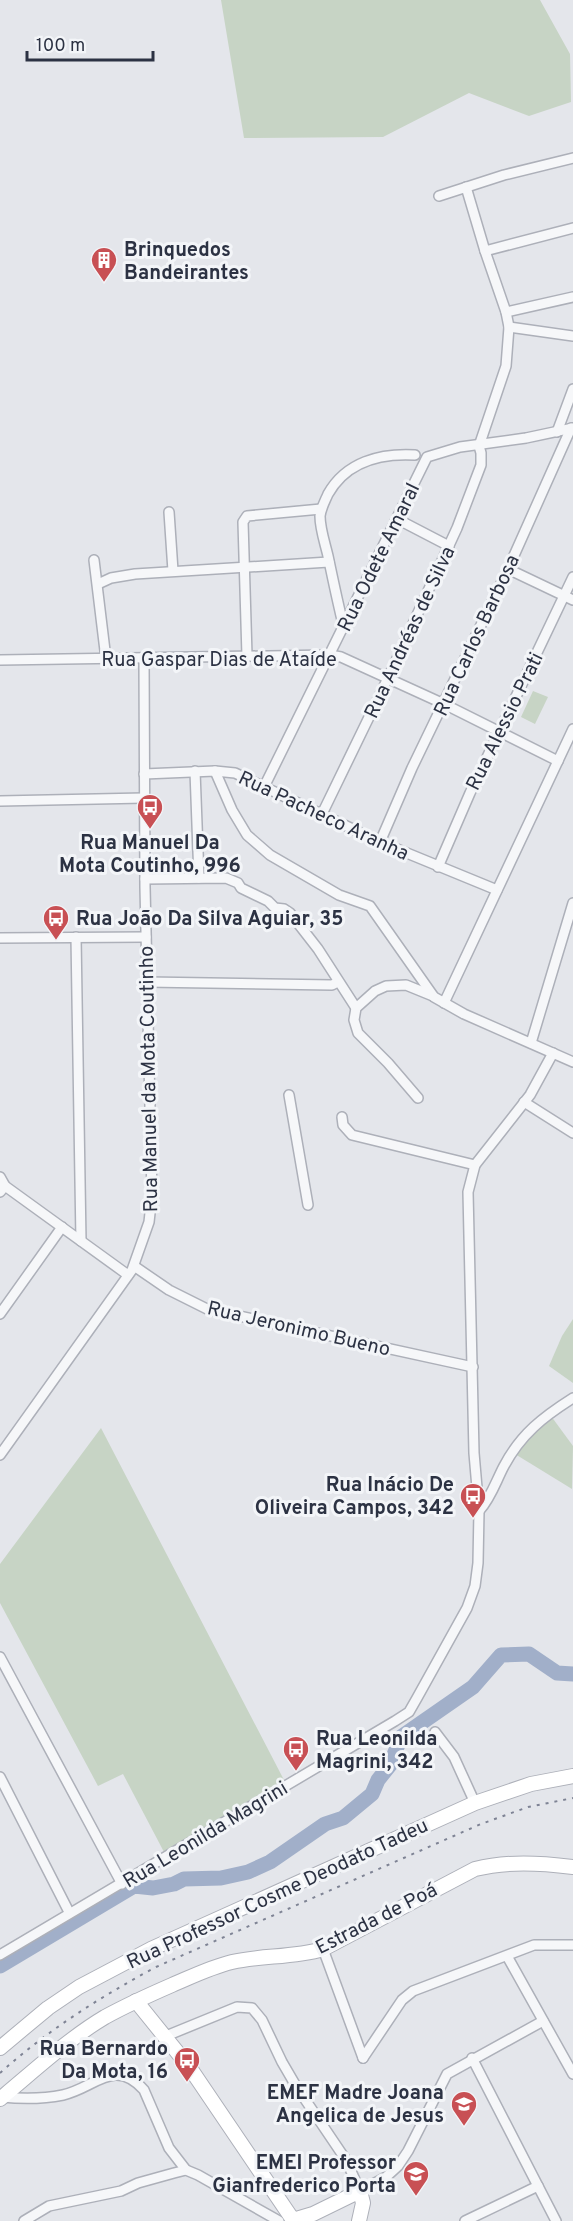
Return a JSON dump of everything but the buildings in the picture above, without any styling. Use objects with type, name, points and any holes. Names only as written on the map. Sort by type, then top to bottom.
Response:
[{"type":"main road","name":"Rua Professor Cosme Deodato Tadeu","points":[[0,2048],[48,2008],[121,1964],[475,1803],[531,1784],[573,1776]]},
{"type":"main road","name":"Estrada de Poá","points":[[1,2098],[87,2030],[136,2001],[198,1974],[230,1963],[260,1957],[309,1953],[322,1949],[475,1869],[493,1864],[516,1863],[573,1867]]},
{"type":"main road","points":[[136,2001],[166,2036],[241,2141],[287,2221],[313,2214],[360,2191],[363,2203],[359,2221]]},
{"type":"street","points":[[439,196],[504,175],[573,158]]},
{"type":"street","name":"Rua Andréas de Silva","points":[[322,814],[449,546],[481,465],[479,446],[506,366],[509,327],[506,312],[466,187]]},
{"type":"street","points":[[485,251],[573,228]]},
{"type":"street","points":[[506,312],[573,297]]},
{"type":"street","points":[[509,327],[573,336]]},
{"type":"street","points":[[557,432],[573,389]]},
{"type":"street","points":[[479,446],[572,428]]},
{"type":"street","name":"Rua Carlos Barbosa","points":[[380,842],[572,428]]},
{"type":"street","name":"Rua Odete Amaral","points":[[264,787],[427,456],[460,447],[479,446]]},
{"type":"street","points":[[344,628],[320,518],[321,509],[338,480],[353,467],[383,456],[415,456]]},
{"type":"street","points":[[247,656],[243,522],[247,516],[321,509]]},
{"type":"street","points":[[169,512],[173,571]]},
{"type":"street","points":[[397,519],[449,546]]},
{"type":"street","points":[[94,561],[106,659]]},
{"type":"street","points":[[98,584],[119,577],[173,571],[329,562]]},
{"type":"street","points":[[508,569],[569,598]]},
{"type":"street","name":"Rua Alessio Prati","points":[[438,867],[470,793],[569,598],[573,576]]},
{"type":"street","name":"Rua Gaspar Dias de Ataíde","points":[[0,660],[330,655],[351,660],[558,761]]},
{"type":"street","name":"Rua Manuel da Mota Coutinho","points":[[0,1455],[134,1266],[144,1243],[151,1206],[145,879],[144,658]]},
{"type":"street","points":[[444,1003],[573,729]]},
{"type":"street","points":[[195,771],[199,878]]},
{"type":"street","name":"Rua Pacheco Aranha","points":[[144,774],[195,771],[235,773],[380,842],[497,890]]},
{"type":"street","points":[[215,771],[232,810],[247,835],[270,855],[339,895],[369,906],[434,997]]},
{"type":"street","points":[[0,801],[144,798]]},
{"type":"street","points":[[145,879],[219,878],[230,880],[268,901],[275,908],[284,909],[290,913],[318,949],[356,1008]]},
{"type":"street","points":[[531,1043],[573,903]]},
{"type":"street","points":[[76,937],[81,1241]]},
{"type":"street","points":[[0,938],[146,937]]},
{"type":"street","points":[[147,982],[332,986],[338,982]]},
{"type":"street","points":[[418,1098],[358,1033],[354,1020],[356,1008],[375,991],[390,985],[406,985],[573,1062]]},
{"type":"street","points":[[479,1511],[474,1453],[468,1192],[475,1165],[524,1102],[553,1053]]},
{"type":"street","points":[[290,1095],[308,1205]]},
{"type":"street","points":[[524,1102],[573,1133]]},
{"type":"street","points":[[342,1117],[343,1125],[352,1135],[475,1165]]},
{"type":"street","points":[[2,1185],[128,1275]]},
{"type":"street","points":[[0,1314],[62,1227]]},
{"type":"street","name":"Rua Jeronimo Bueno","points":[[134,1266],[185,1299],[225,1314],[473,1367]]},
{"type":"street","points":[[479,1511],[489,1498],[504,1465],[524,1436],[546,1415],[573,1398]]},
{"type":"street","name":"Rua Leonilda Magrini","points":[[0,1955],[409,1712],[467,1608],[475,1586],[479,1511]]},
{"type":"street","points":[[0,1658],[122,1884]]},
{"type":"street","points":[[435,1732],[454,1757],[475,1803]]},
{"type":"street","points":[[0,1777],[69,1912]]},
{"type":"street","points":[[322,1949],[363,2058],[402,2000],[413,1990],[534,1945],[573,1945]]},
{"type":"street","points":[[507,1956],[573,2074]]},
{"type":"street","points":[[166,2036],[237,2007],[252,2008],[262,2020],[296,2086],[346,2160],[360,2191],[386,2177],[398,2166],[447,2074],[472,2058],[543,2021]]},
{"type":"street","points":[[472,2058],[556,2221]]},
{"type":"street","points":[[1,2098],[63,2095],[77,2091],[102,2078],[121,2074],[144,2090],[169,2148],[186,2170],[287,2221]]},
{"type":"street","points":[[24,2221],[49,2206],[121,2191],[138,2183],[186,2170]]},
{"type":"street","points":[[465,2221],[538,2186]]},
{"type":"green space","points":[[221,0],[540,0],[570,54],[571,102],[529,116],[469,93],[383,137],[244,138]]},
{"type":"green space","points":[[533,691],[548,697],[535,724],[521,717]]},
{"type":"green space","points":[[573,1319],[573,1383],[549,1366],[562,1336]]},
{"type":"green space","points":[[551,1416],[573,1446],[572,1489],[515,1454]]},
{"type":"green space","points":[[101,1428],[284,1780],[164,1852],[123,1774],[98,1786],[0,1603],[0,1564]]},
{"type":"waterway","points":[[0,1966],[134,1886],[153,1888],[174,1884],[184,1879],[221,1878],[248,1872],[270,1862],[325,1824],[343,1818],[372,1794],[378,1780],[390,1765],[401,1737],[473,1687],[501,1655],[529,1654],[557,1673],[573,1674]]},
{"type":"railway","points":[[0,2073],[75,2015],[156,1967],[481,1824],[528,1807],[573,1798]]},
{"type":"place","name":"Brinquedos Bandeirantes","points":[[104,283]]},
{"type":"place","name":"Rua Manuel Da Mota Coutinho, 996","points":[[150,830]]},
{"type":"place","name":"Rua João Da Silva Aguiar, 35","points":[[56,941]]},
{"type":"place","name":"Rua Inácio De Oliveira Campos, 342","points":[[473,1519]]},
{"type":"place","name":"Rua Leonilda Magrini, 342","points":[[296,1772]]},
{"type":"place","name":"Rua Bernardo Da Mota, 16","points":[[187,2083]]},
{"type":"place","name":"EMEF Madre Joana Angelica de Jesus","points":[[464,2127]]},
{"type":"place","name":"EMEI Professor Gianfrederico Porta","points":[[416,2197]]}]
